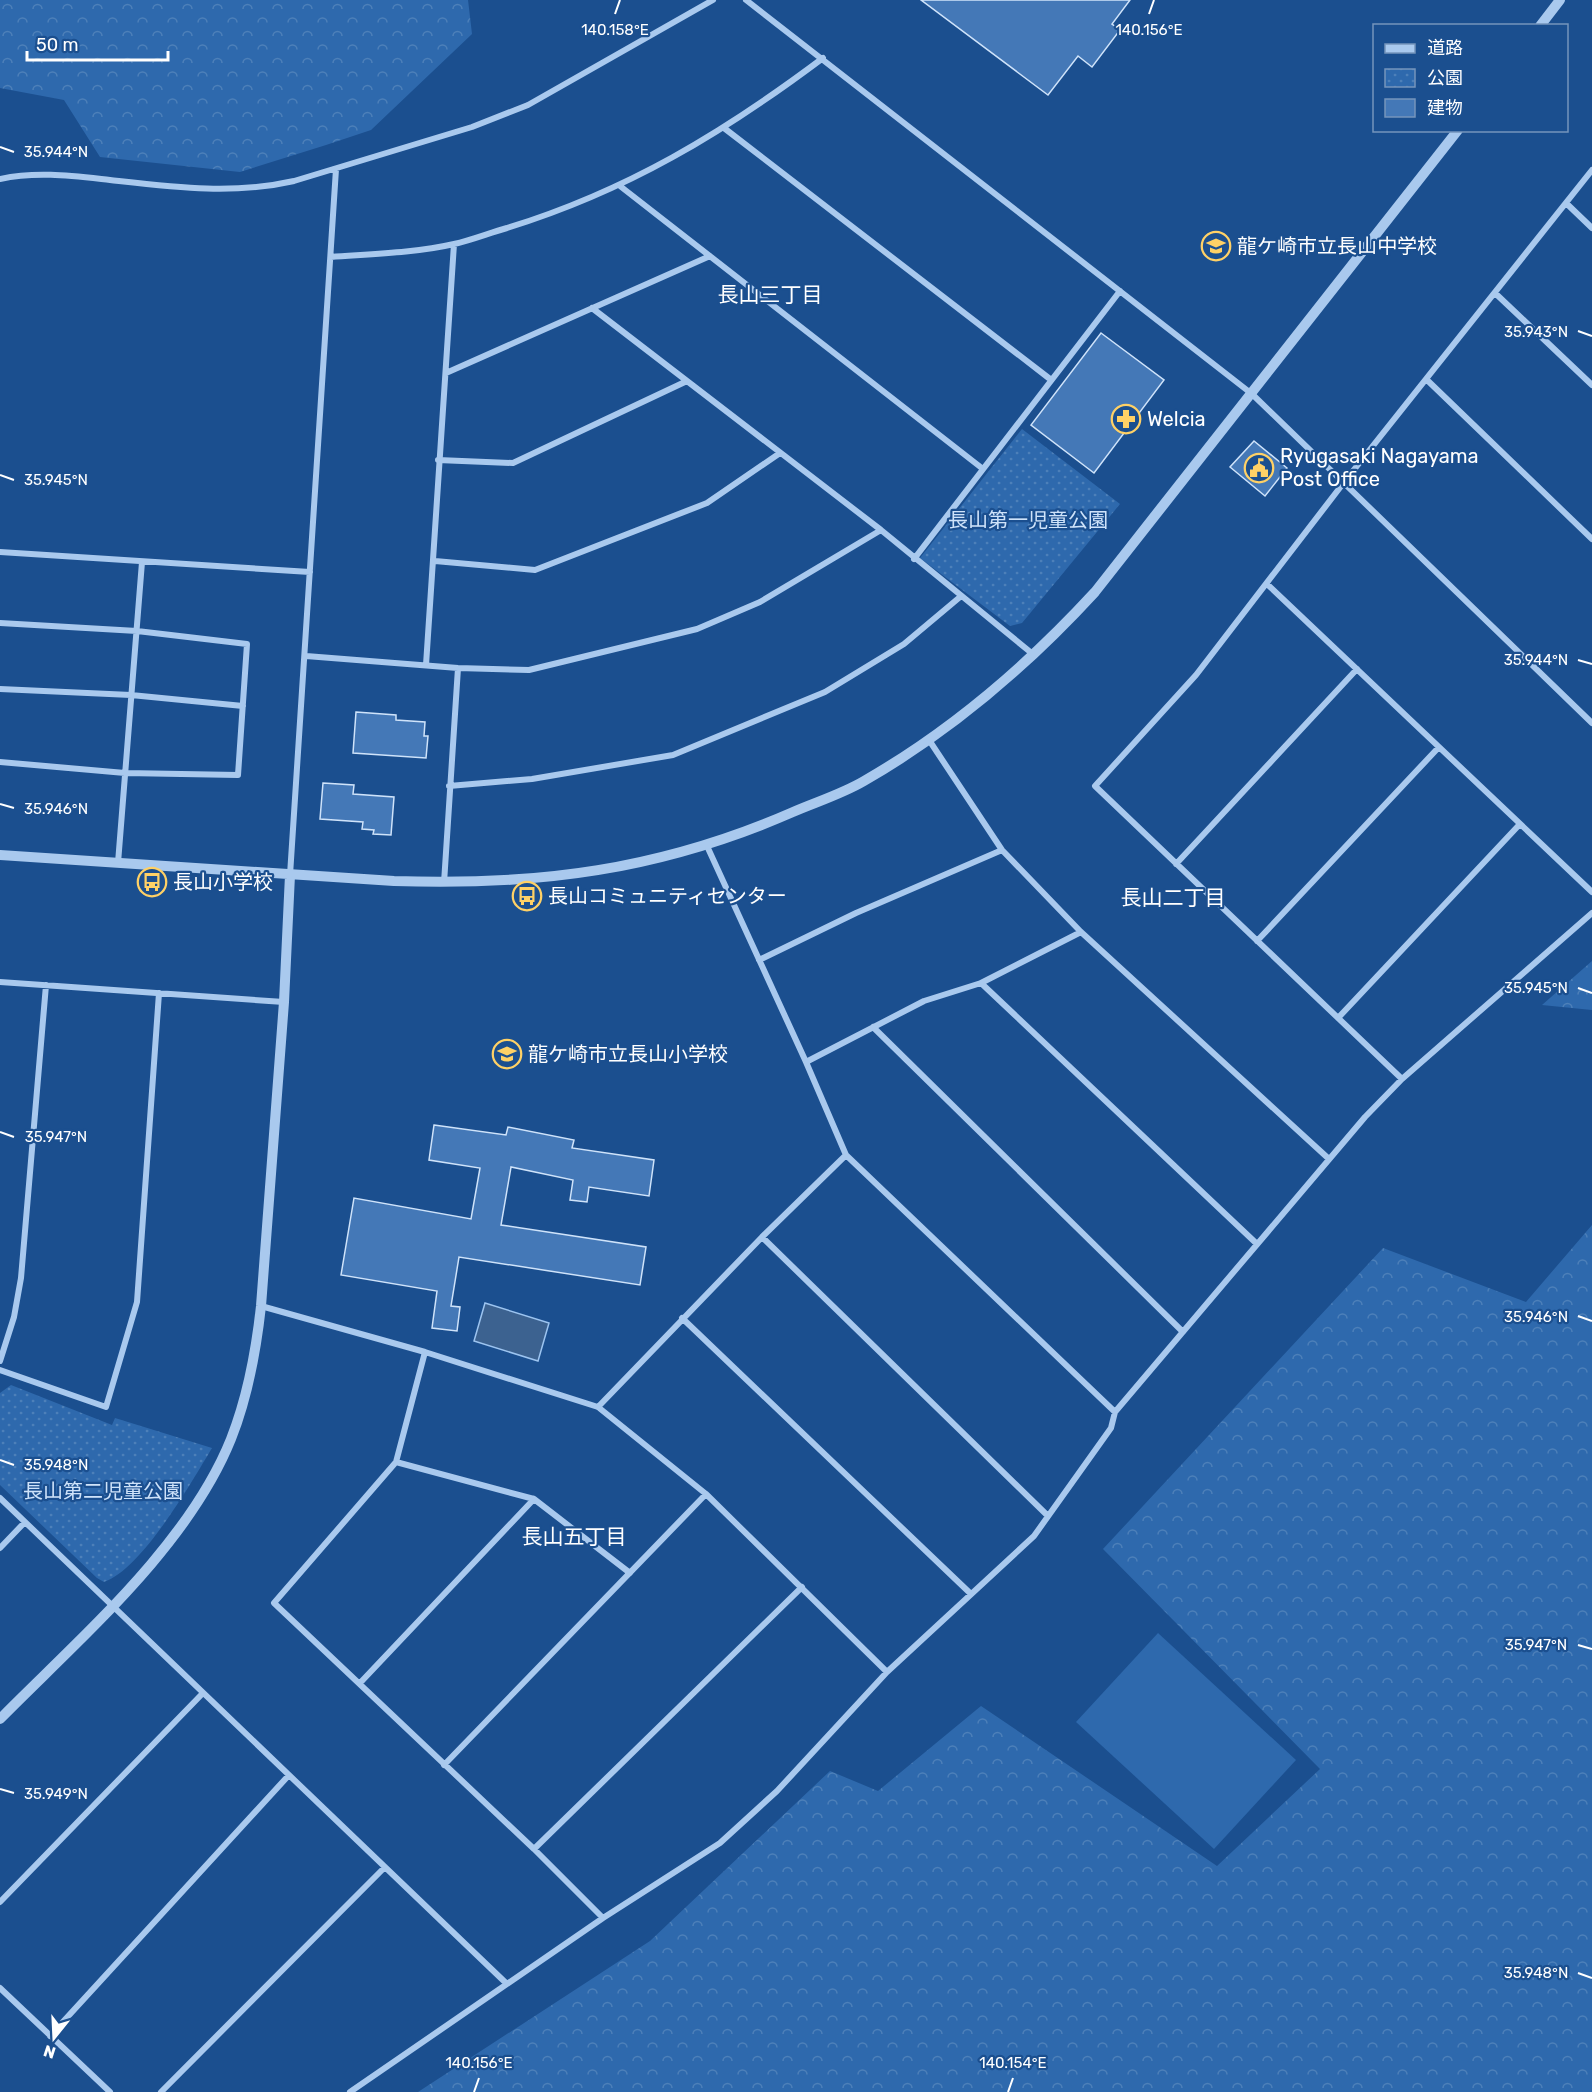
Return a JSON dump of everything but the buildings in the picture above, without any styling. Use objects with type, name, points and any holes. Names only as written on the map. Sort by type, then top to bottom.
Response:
[{"type":"street","points":[[0,179],[27,173],[192,189],[236,190],[267,187],[336,169],[472,127],[528,105],[565,87],[713,0]]},
{"type":"street","points":[[746,0],[823,57],[1252,394],[1345,481],[1592,723]]},
{"type":"street","points":[[1542,24],[1560,0]]},
{"type":"street","points":[[332,257],[454,244],[565,209],[620,186],[688,151],[758,107],[823,57]]},
{"type":"street","points":[[724,128],[1050,379]]},
{"type":"street","points":[[0,855],[444,883],[543,879],[603,871],[706,846],[763,825],[862,782],[929,740],[990,695],[1035,655],[1095,592],[1456,132]]},
{"type":"street","points":[[0,1719],[112,1605],[162,1551],[185,1520],[222,1458],[238,1420],[250,1379],[261,1306],[284,1002],[290,875],[336,169]]},
{"type":"street","points":[[1402,1079],[1095,786],[1196,675],[1345,481],[1592,170]]},
{"type":"street","points":[[620,186],[983,469]]},
{"type":"street","points":[[1566,203],[1592,228]]},
{"type":"street","points":[[426,665],[435,561],[438,460],[454,244]]},
{"type":"street","points":[[446,373],[710,256]]},
{"type":"street","points":[[914,559],[1050,379],[1120,291]]},
{"type":"street","points":[[1495,293],[1592,385]]},
{"type":"street","points":[[592,308],[881,530],[960,597],[1035,655]]},
{"type":"street","points":[[1426,379],[1592,539]]},
{"type":"street","points":[[438,460],[513,463],[687,381]]},
{"type":"street","points":[[435,561],[535,570],[707,503],[780,453]]},
{"type":"street","points":[[306,656],[459,668],[529,670],[697,629],[760,602],[881,530]]},
{"type":"street","points":[[0,552],[310,572]]},
{"type":"street","points":[[118,863],[142,562]]},
{"type":"street","points":[[1267,584],[1592,892]]},
{"type":"street","points":[[449,786],[542,778],[672,755],[825,692],[904,644],[960,597]]},
{"type":"street","points":[[0,623],[136,631],[247,644],[238,776],[125,773],[0,762]]},
{"type":"street","points":[[444,883],[459,668]]},
{"type":"street","points":[[1176,864],[1357,669]]},
{"type":"street","points":[[0,689],[131,695],[243,706]]},
{"type":"street","points":[[929,740],[1002,850],[1081,932],[1329,1159]]},
{"type":"street","points":[[1257,941],[1439,747]]},
{"type":"street","points":[[1338,1018],[1520,824]]},
{"type":"street","points":[[706,846],[806,1062],[846,1155],[1115,1412]]},
{"type":"street","points":[[759,960],[856,913],[1002,850]]},
{"type":"street","points":[[350,2092],[603,1918],[720,1843],[777,1791],[888,1672],[1034,1536],[1112,1428],[1115,1412],[1329,1159],[1402,1079],[1592,913]]},
{"type":"street","points":[[806,1062],[924,1001],[981,983],[1081,932]]},
{"type":"street","points":[[0,982],[284,1002]]},
{"type":"street","points":[[981,983],[1257,1244]]},
{"type":"street","points":[[0,1361],[14,1317],[21,1278],[46,985]]},
{"type":"street","points":[[0,1370],[106,1407],[137,1302],[159,993]]},
{"type":"street","points":[[873,1027],[1183,1332]]},
{"type":"street","points":[[598,1407],[682,1318],[846,1155]]},
{"type":"street","points":[[762,1237],[1048,1516]]},
{"type":"street","points":[[261,1306],[425,1352],[598,1407],[706,1494],[888,1672]]},
{"type":"street","points":[[682,1318],[971,1594]]},
{"type":"street","points":[[425,1352],[396,1462],[274,1603],[534,1849],[603,1918]]},
{"type":"street","points":[[396,1462],[534,1499],[630,1573]]},
{"type":"street","points":[[444,1765],[706,1494]]},
{"type":"street","points":[[0,1498],[507,1984]]},
{"type":"street","points":[[360,1683],[534,1499]]},
{"type":"street","points":[[0,1548],[25,1522]]},
{"type":"street","points":[[534,1849],[802,1587]]},
{"type":"street","points":[[0,1902],[203,1693]]},
{"type":"street","points":[[50,2036],[289,1775]]},
{"type":"street","points":[[161,2092],[385,1867]]},
{"type":"street","points":[[0,1988],[110,2092]]},
{"type":"green space","points":[[0,0],[468,0],[472,34],[371,130],[240,172],[100,157],[64,100],[0,88]]},
{"type":"green space","name":"長山第一児童公園","points":[[1022,429],[1120,504],[1022,623],[1010,626],[920,558]]},
{"type":"green space","points":[[1592,961],[1592,1010],[1542,1005]]},
{"type":"green space","points":[[1592,1225],[1592,2092],[418,2092],[650,1941],[830,1771],[878,1791],[981,1706],[1217,1866],[1320,1769],[1103,1549],[1383,1248],[1526,1302]]},
{"type":"green space","name":"長山第二児童公園","points":[[11,1385],[112,1425],[115,1418],[212,1448],[179,1502],[149,1543],[119,1574],[104,1582],[97,1578],[0,1485],[0,1393]]},
{"type":"green space","points":[[1158,1633],[1296,1760],[1214,1849],[1076,1722]]},
{"type":"shaded area","points":[[485,1303],[549,1323],[538,1361],[474,1341]]},
{"type":"place","name":"龍ケ崎市立長山中学校","points":[[1216,246]]},
{"type":"place","name":"Welcia","points":[[1126,419]]},
{"type":"place","name":"Ryugasaki Nagayama Post Office","points":[[1259,468]]},
{"type":"place","name":"長山小学校","points":[[152,882]]},
{"type":"place","name":"長山コミュニティセンター","points":[[527,896]]},
{"type":"place","name":"龍ケ崎市立長山小学校","points":[[507,1054]]},
{"type":"district","name":"長山三丁目","points":[[770,295]]},
{"type":"district","name":"長山二丁目","points":[[1173,898]]},
{"type":"district","name":"長山五丁目","points":[[574,1537]]}]
